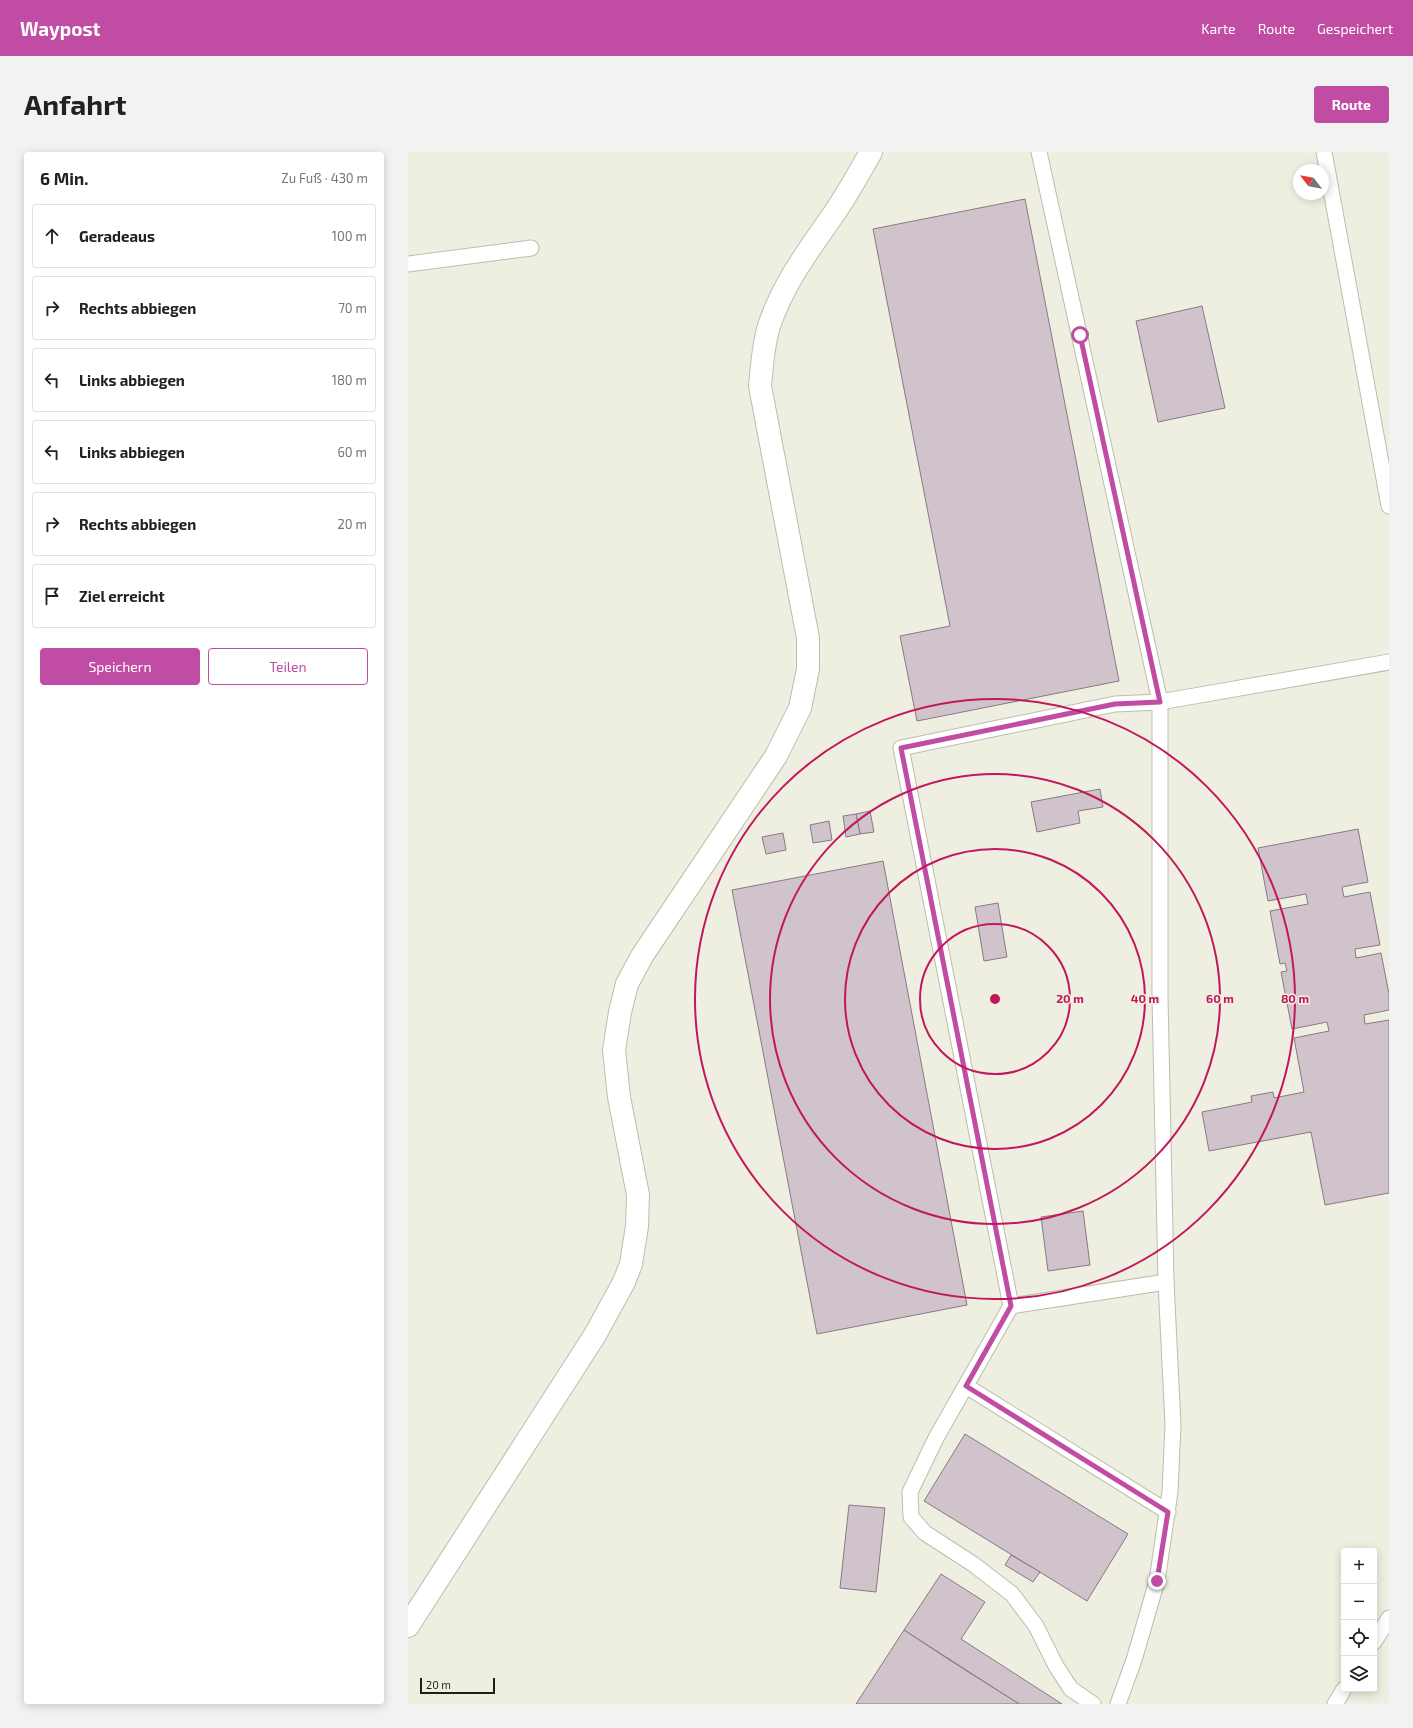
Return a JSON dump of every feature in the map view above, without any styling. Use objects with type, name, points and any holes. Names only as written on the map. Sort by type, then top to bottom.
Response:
[{"type":"street","points":[[408,1626],[594,1335],[624,1282],[631,1264],[637,1226],[638,1195],[619,1097],[614,1050],[620,1012],[627,984],[642,956],[776,756],[800,708],[808,669],[808,638],[760,386],[763,354],[769,327],[783,292],[799,262],[834,214],[871,152]]},
{"type":"lane","points":[[1039,152],[1160,702],[1160,998],[1166,1282],[1173,1425],[1168,1512],[1157,1581],[1134,1660],[1118,1704]]},
{"type":"lane","points":[[1324,152],[1389,506]]},
{"type":"lane","points":[[408,264],[531,248]]},
{"type":"lane","points":[[1093,1704],[1071,1689],[1056,1666],[1036,1626],[1012,1594],[973,1564],[925,1533],[911,1517],[910,1492],[936,1438],[1011,1306],[901,748],[1115,704],[1160,702],[1389,662]]},
{"type":"lane","points":[[1011,1306],[1166,1282]]},
{"type":"lane","points":[[966,1386],[1168,1512]]},
{"type":"lane","points":[[1377,1637],[1389,1618]]},
{"type":"lane","points":[[1335,1704],[1342,1692]]},
{"type":"building","points":[[1025,199],[1119,681],[917,721],[900,636],[950,626],[873,229]]},
{"type":"building","points":[[1202,306],[1225,408],[1158,422],[1136,321]]},
{"type":"building","points":[[1100,789],[1103,807],[1078,811],[1080,823],[1037,832],[1031,802]]},
{"type":"building","points":[[870,811],[874,832],[860,834],[856,814]]},
{"type":"building","points":[[856,814],[860,834],[846,837],[843,816]]},
{"type":"building","points":[[829,821],[832,840],[813,843],[810,825]]},
{"type":"building","points":[[1358,829],[1368,882],[1342,887],[1344,897],[1370,892],[1380,945],[1355,949],[1356,958],[1381,953],[1389,994],[1389,1010],[1364,1015],[1365,1024],[1389,1020],[1389,1193],[1325,1205],[1311,1132],[1209,1151],[1202,1112],[1252,1102],[1251,1096],[1273,1092],[1274,1098],[1304,1092],[1294,1038],[1329,1031],[1327,1022],[1292,1029],[1281,972],[1287,971],[1285,963],[1280,964],[1270,911],[1308,904],[1306,894],[1268,901],[1258,848]]},
{"type":"building","points":[[783,833],[786,850],[766,854],[762,837]]},
{"type":"building","points":[[883,861],[967,1305],[817,1334],[732,890]]},
{"type":"building","points":[[998,903],[1007,957],[984,961],[975,907]]},
{"type":"building","points":[[1083,1211],[1090,1265],[1048,1271],[1041,1217]]},
{"type":"building","points":[[965,1434],[1128,1534],[1087,1601],[924,1501]]},
{"type":"building","points":[[849,1505],[885,1508],[876,1592],[840,1588]]},
{"type":"building","points":[[1011,1555],[1040,1572],[1033,1582],[1005,1565]]},
{"type":"building","points":[[941,1574],[985,1602],[961,1639],[1062,1704],[1019,1704],[904,1630]]},
{"type":"building","points":[[904,1630],[948,1659],[1019,1704],[856,1704]]},
{"type":"route","points":[[1080,335],[1160,702],[1115,704],[901,748],[1011,1306],[966,1386],[1168,1512],[1157,1581]]}]
